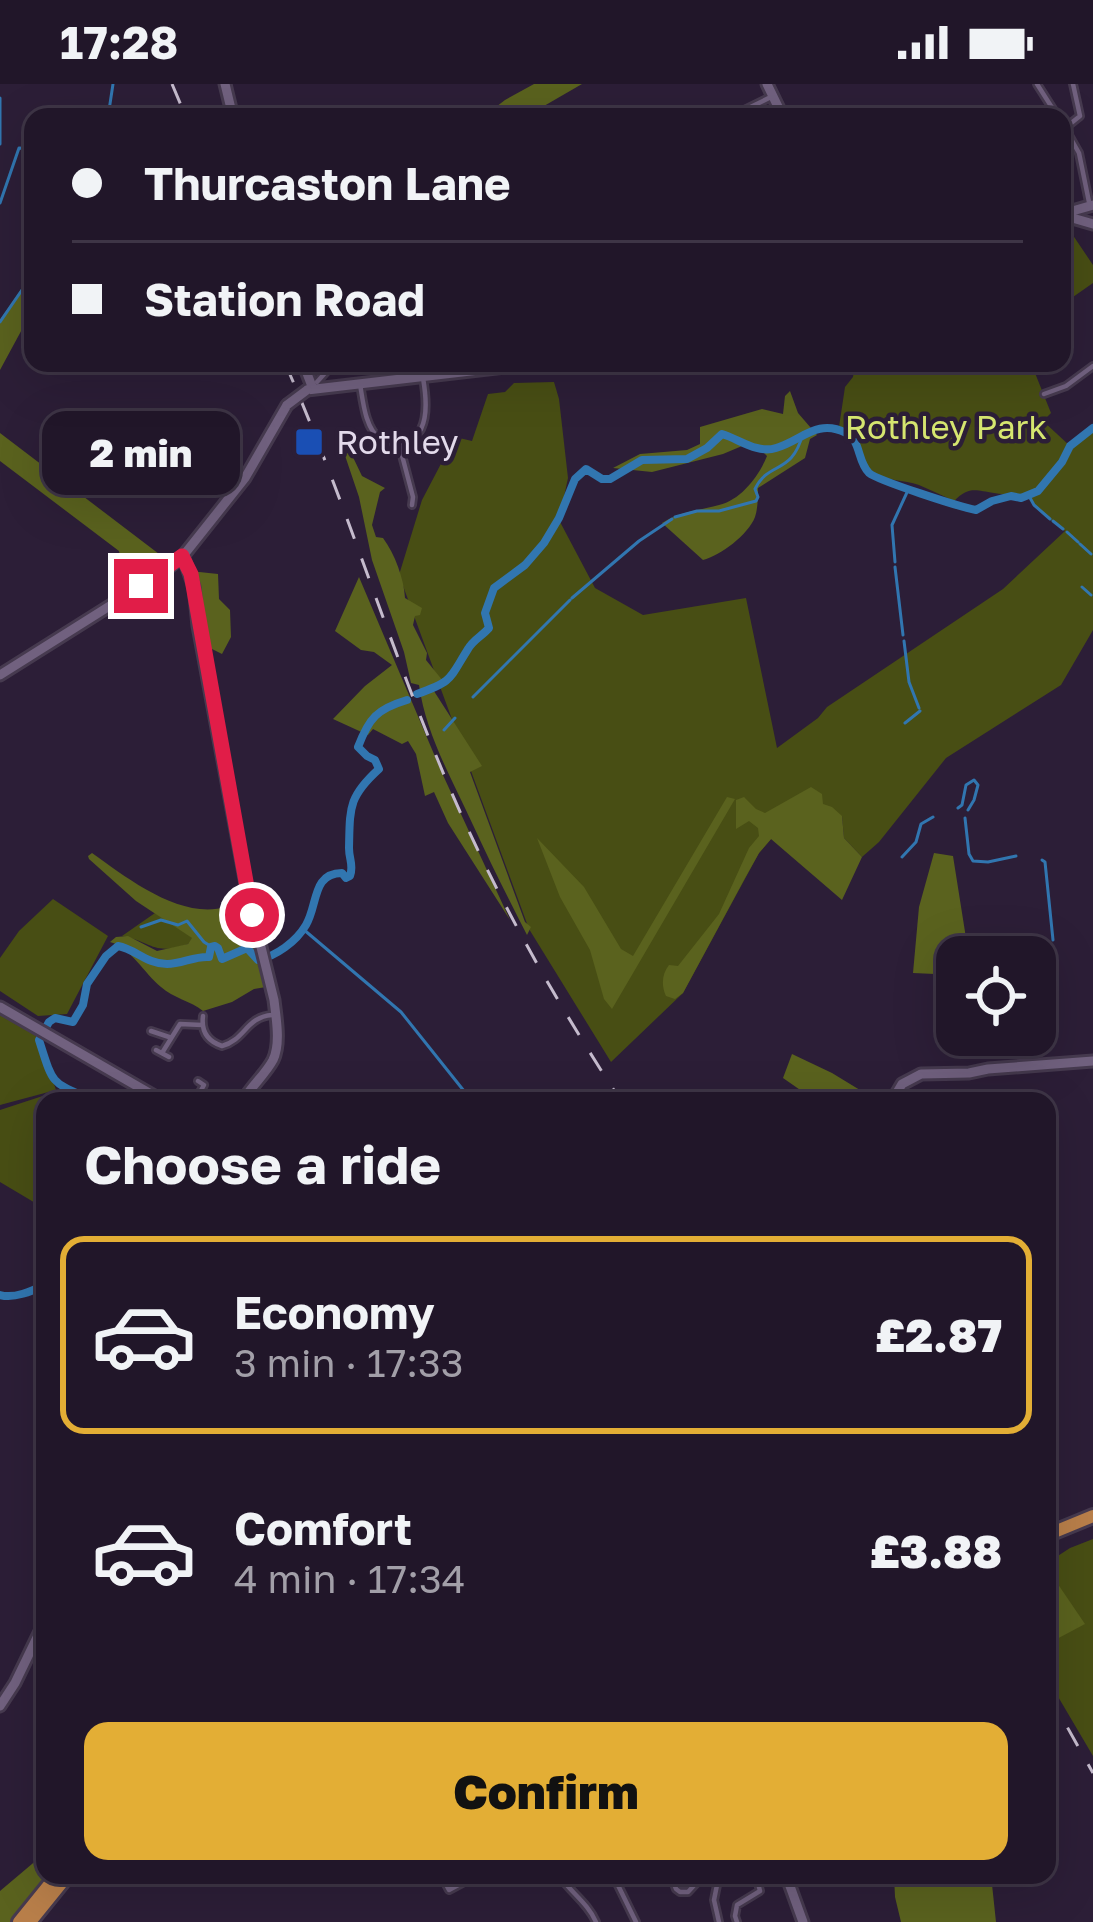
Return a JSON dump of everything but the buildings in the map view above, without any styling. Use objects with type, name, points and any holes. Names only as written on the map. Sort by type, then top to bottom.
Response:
[{"type":"highway","points":[[1056,1526],[1093,1512]]},
{"type":"highway","points":[[19,1922],[50,1884]]},
{"type":"highway","points":[[30,1922],[61,1884]]},
{"type":"street","points":[[767,84],[779,108]]},
{"type":"street","points":[[1071,120],[1080,116],[1073,84]]},
{"type":"street","points":[[748,108],[773,96]]},
{"type":"street","points":[[1071,139],[1092,206]]},
{"type":"street","points":[[1044,394],[1066,386],[1093,366]]},
{"type":"street","points":[[306,372],[312,387]]},
{"type":"street","points":[[0,675],[182,556],[245,478],[287,405],[326,372]]},
{"type":"street","points":[[312,387],[469,372]]},
{"type":"street","points":[[360,384],[366,415],[378,438],[399,444],[410,440],[422,425],[427,401],[423,378]]},
{"type":"street","points":[[399,444],[412,505]]},
{"type":"street","points":[[182,556],[194,587],[276,1015],[272,1060],[249,1092]]},
{"type":"street","points":[[0,1007],[147,1092]]},
{"type":"street","points":[[203,1016],[202,1025],[212,1042],[227,1046],[255,1019],[276,1015]]},
{"type":"street","points":[[162,1053],[180,1024],[202,1025]]},
{"type":"street","points":[[151,1031],[170,1037]]},
{"type":"street","points":[[896,1092],[914,1076],[1093,1061]]},
{"type":"street","points":[[200,1092],[204,1085]]},
{"type":"street","points":[[0,1706],[36,1640]]},
{"type":"street","points":[[569,1884],[596,1922]]},
{"type":"street","points":[[617,1884],[636,1922]]},
{"type":"street","points":[[717,1884],[714,1900],[719,1922]]},
{"type":"street","points":[[737,1922],[737,1905],[762,1892],[759,1884]]},
{"type":"street","points":[[789,1884],[803,1922]]},
{"type":"green space","points":[[534,84],[582,84],[541,108],[495,108]]},
{"type":"green space","points":[[1071,232],[1093,265],[1093,283],[1071,298]]},
{"type":"green space","points":[[24,285],[24,326],[0,370],[0,320]]},
{"type":"green space","name":"Rothley Park","points":[[854,372],[1035,372],[1051,413],[1043,421],[1070,446],[1093,428],[1093,630],[1061,685],[946,758],[862,857],[844,838],[842,816],[787,821],[759,853],[683,993],[611,1062],[529,929],[399,575],[422,500],[455,437],[472,441],[488,394],[505,392],[514,383],[554,382],[568,478],[559,520],[595,588],[643,615],[746,598],[777,748],[827,707],[1003,589],[1065,531],[1027,494],[972,490],[954,501],[872,471],[854,436],[839,427],[845,387]]},
{"type":"green space","points":[[790,391],[798,413],[817,435],[810,439],[805,458],[758,488],[756,513],[746,531],[710,557],[703,560],[662,523],[735,498],[764,464],[767,456],[760,449],[742,446],[652,472],[613,468],[640,454],[687,450],[700,444],[700,427],[762,409],[783,414]]},
{"type":"green space","points":[[339,428],[362,476],[385,488],[372,525],[395,559],[405,598],[422,608],[413,625],[426,660],[443,681],[432,688],[482,766],[470,772],[525,922],[531,927],[527,935],[441,756],[419,685],[411,683],[372,560]]},
{"type":"green space","points":[[0,433],[163,557],[126,584],[119,551],[0,461]]},
{"type":"green space","points":[[190,571],[218,574],[219,599],[230,610],[231,637],[222,654],[204,645]]},
{"type":"green space","points":[[359,577],[510,920],[448,823],[434,792],[425,796],[416,754],[408,741],[402,744],[373,729],[368,735],[333,719],[392,665],[335,631]]},
{"type":"green space","points":[[811,787],[822,794],[823,804],[842,816],[844,838],[862,857],[842,900],[771,839],[683,993],[675,999],[666,996],[667,968],[678,966],[719,914],[759,836],[758,828],[749,821],[736,829],[736,800],[744,797],[765,813]]},
{"type":"green space","points":[[727,797],[735,799],[612,1009],[537,838],[584,887],[621,949],[633,956]]},
{"type":"green space","points":[[92,853],[145,889],[185,906],[226,907],[245,898],[266,987],[203,1011],[166,991],[131,955],[110,942],[128,936],[157,951],[188,944],[192,938],[136,901],[89,859]]},
{"type":"green space","points":[[934,853],[953,856],[966,936],[936,936],[936,974],[913,973],[919,907]]},
{"type":"green space","points":[[53,899],[108,936],[67,1014],[38,1016],[0,991],[0,958],[19,931]]},
{"type":"green space","points":[[155,913],[193,938],[167,949],[122,936]]},
{"type":"green space","points":[[0,1012],[37,1033],[56,1090],[0,1105]]},
{"type":"green space","points":[[792,1054],[863,1092],[803,1092],[783,1078]]},
{"type":"green space","points":[[36,1098],[36,1203],[0,1182],[0,1110]]},
{"type":"green space","points":[[1093,1539],[1093,1756],[1056,1693],[1056,1636],[1084,1624],[1056,1582],[1056,1557]]},
{"type":"green space","points":[[1056,1581],[1085,1624],[1056,1639]]},
{"type":"green space","points":[[36,1861],[36,1884],[41,1884],[11,1922],[0,1922],[0,1891]]},
{"type":"green space","points":[[894,1884],[992,1884],[996,1922],[901,1922]]},
{"type":"waterway","points":[[109,108],[113,84]]},
{"type":"waterway","points":[[0,98],[0,144]]},
{"type":"waterway","points":[[0,203],[19,148],[24,148]]},
{"type":"waterway","points":[[0,322],[24,287]]},
{"type":"waterway","points":[[417,694],[449,678],[489,628],[485,613],[494,588],[525,565],[544,543],[575,479],[586,469],[610,479],[642,460],[687,459],[722,434],[769,449],[810,432],[836,429],[851,436],[869,473],[976,510],[992,501],[1038,491],[1070,446],[1093,428]]},
{"type":"waterway","points":[[675,517],[756,501],[755,489],[761,480],[793,456],[803,433]]},
{"type":"waterway","points":[[895,562],[892,525],[909,488]]},
{"type":"waterway","points":[[1029,496],[1050,519]]},
{"type":"waterway","points":[[572,598],[672,519]]},
{"type":"waterway","points":[[1053,521],[1063,529]]},
{"type":"waterway","points":[[1067,532],[1078,542]]},
{"type":"waterway","points":[[1080,544],[1091,554]]},
{"type":"waterway","points":[[895,567],[903,635]]},
{"type":"waterway","points":[[1082,587],[1091,595]]},
{"type":"waterway","points":[[473,697],[570,600]]},
{"type":"waterway","points":[[904,641],[909,682],[919,708]]},
{"type":"waterway","points":[[75,1092],[51,1075],[39,1040],[55,1018],[73,1022],[87,984],[118,946],[167,964],[209,957],[215,946],[222,959],[247,948],[258,960],[291,942],[306,925],[325,878],[342,873],[350,876],[353,804],[379,769],[358,747],[381,711],[407,700]]},
{"type":"waterway","points":[[905,723],[920,711]]},
{"type":"waterway","points":[[444,730],[455,718]]},
{"type":"waterway","points":[[958,808],[966,785],[974,780],[978,785],[968,810]]},
{"type":"waterway","points":[[902,857],[916,842],[921,824],[933,817]]},
{"type":"waterway","points":[[965,818],[973,861],[1016,856]]},
{"type":"waterway","points":[[1042,860],[1053,936]]},
{"type":"waterway","points":[[141,927],[161,920],[178,925],[187,921],[212,947]]},
{"type":"waterway","points":[[303,929],[401,1012],[465,1092]]},
{"type":"waterway","points":[[0,1295],[36,1288]]},
{"type":"railway","points":[[172,84],[182,108]]},
{"type":"railway","points":[[289,372],[468,830],[529,949],[615,1092]]},
{"type":"railway","points":[[1056,1707],[1093,1773]]},
{"type":"place","name":"Rothley","points":[[309,442]]},
{"type":"route","points":[[141,586],[182,556],[191,574],[252,915]]}]
